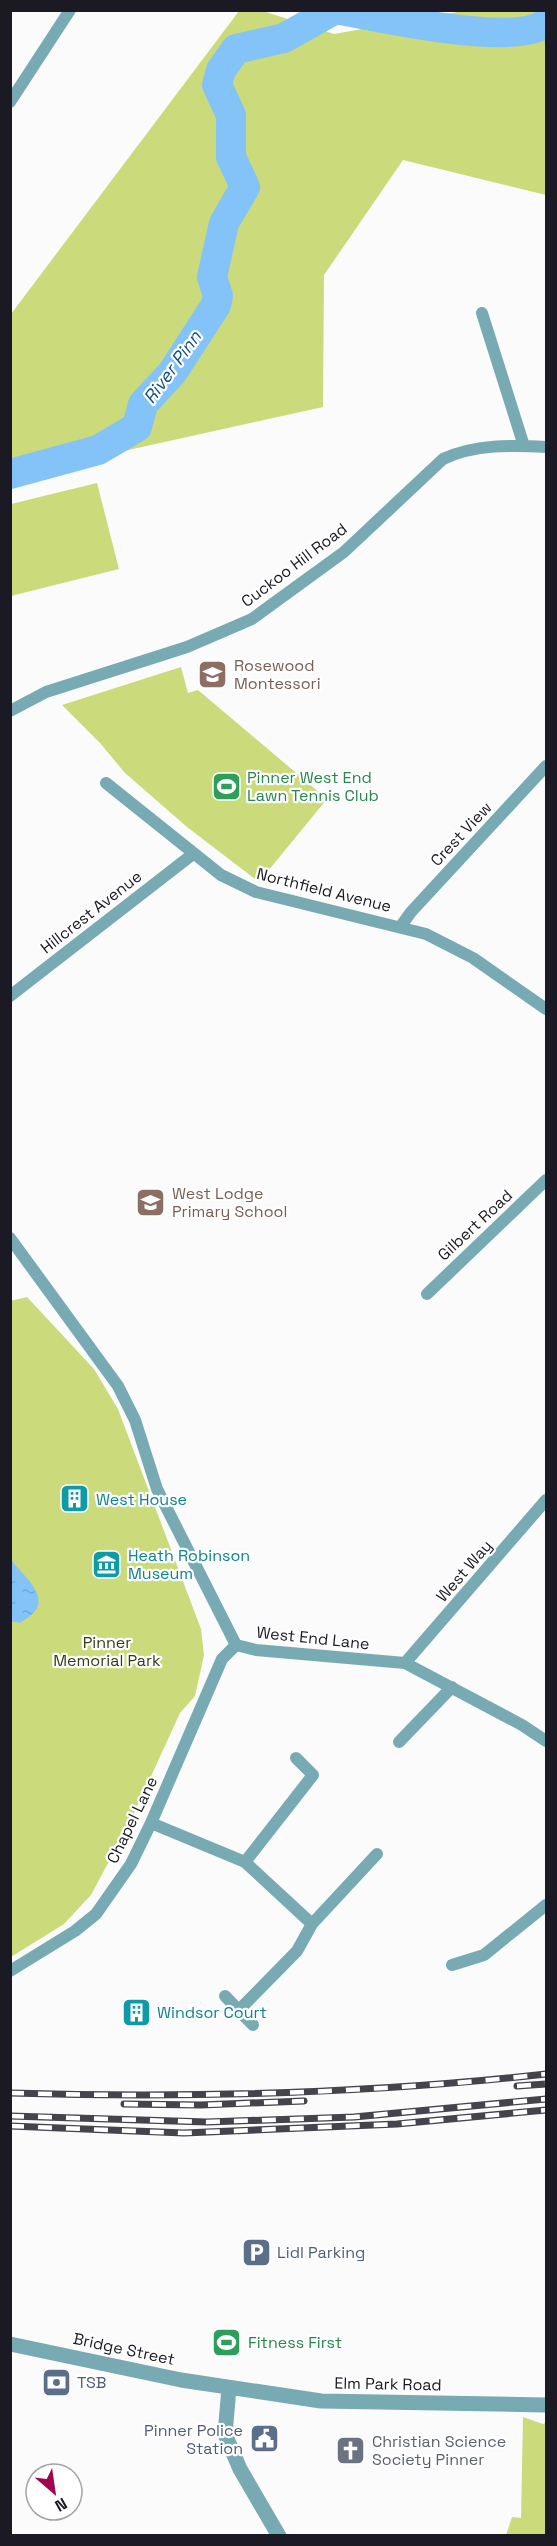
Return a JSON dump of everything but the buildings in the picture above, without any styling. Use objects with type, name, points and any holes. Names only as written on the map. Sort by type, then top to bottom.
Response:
[{"type":"street","points":[[10,102],[70,10]]},
{"type":"street","points":[[482,313],[524,446]]},
{"type":"street","name":"Cuckoo Hill Road","points":[[10,711],[46,692],[187,647],[252,619],[344,552],[443,459],[463,450],[546,447]]},
{"type":"street","name":"Crest View","points":[[401,926],[411,912],[546,766]]},
{"type":"street","name":"Northfield Avenue","points":[[106,783],[193,854],[221,874],[256,892],[426,934],[459,950],[546,1009]]},
{"type":"street","name":"Hillcrest Avenue","points":[[10,996],[193,854]]},
{"type":"street","name":"Gilbert Road","points":[[427,1294],[546,1180]]},
{"type":"street","name":"West End Lane","points":[[11,1241],[118,1386],[135,1420],[157,1489],[236,1645],[256,1650],[405,1663],[533,1731],[546,1741]]},
{"type":"street","name":"West Way","points":[[405,1663],[546,1500]]},
{"type":"street","name":"Chapel Lane","points":[[10,1971],[75,1932],[96,1914],[131,1864],[222,1659],[236,1645]]},
{"type":"street","points":[[399,1742],[452,1687]]},
{"type":"street","points":[[245,1862],[313,1775],[296,1758]]},
{"type":"street","points":[[151,1823],[245,1862],[312,1924]]},
{"type":"street","points":[[239,2010],[297,1951],[312,1924],[377,1854]]},
{"type":"street","points":[[452,1965],[484,1955],[546,1905]]},
{"type":"street","points":[[225,1996],[253,2025]]},
{"type":"street","name":"Bridge Street","points":[[10,2344],[229,2388]]},
{"type":"street","points":[[229,2388],[225,2434],[240,2469],[279,2535]]},
{"type":"street","name":"Elm Park Road","points":[[229,2388],[321,2401],[546,2405]]},
{"type":"green space","points":[[239,11],[263,11],[334,34],[463,11],[546,11],[546,195],[403,160],[324,275],[323,407],[11,476],[11,314]]},
{"type":"green space","points":[[97,483],[119,569],[11,596],[11,504]]},
{"type":"green space","name":"Pinner West End Lawn Tennis Club","points":[[181,667],[188,693],[198,690],[327,799],[259,882],[187,827],[125,773],[100,743],[62,705]]},
{"type":"green space","name":"Pinner Memorial Park","points":[[27,1297],[94,1369],[118,1409],[201,1629],[204,1655],[195,1696],[180,1713],[131,1820],[91,1895],[64,1924],[11,1957],[10,1301]]},
{"type":"green space","points":[[523,2417],[546,2423],[546,2535],[506,2535],[512,2517],[521,2518]]},
{"type":"water","points":[[11,1560],[32,1584],[38,1598],[35,1611],[20,1623],[11,1621]]},
{"type":"waterway","name":"River Pinn","points":[[10,474],[98,450],[137,427],[143,404],[172,373],[216,305],[218,296],[212,277],[224,223],[245,187],[231,157],[231,115],[217,85],[221,70],[236,49],[284,38],[334,10]]},
{"type":"waterway","name":"River Pinn","points":[[341,10],[416,24],[478,32],[530,30],[546,23]]},
{"type":"railway","points":[[10,2093],[144,2095],[278,2093],[412,2086],[546,2074]]},
{"type":"railway","points":[[517,2086],[546,2084]]},
{"type":"railway","points":[[10,2116],[207,2122],[354,2117],[546,2099]]},
{"type":"railway","points":[[124,2104],[201,2105],[304,2101]]},
{"type":"railway","points":[[10,2126],[184,2133],[397,2124],[546,2110]]},
{"type":"place","name":"Rosewood Montessori","points":[[213,674]]},
{"type":"place","name":"Pinner West End Lawn Tennis Club","points":[[226,786]]},
{"type":"place","name":"West Lodge Primary School","points":[[151,1202]]},
{"type":"place","name":"West House","points":[[75,1499]]},
{"type":"place","name":"Heath Robinson Museum","points":[[107,1564]]},
{"type":"place","name":"Windsor Court","points":[[136,2012]]},
{"type":"place","name":"Lidl Parking","points":[[256,2252]]},
{"type":"place","name":"Fitness First","points":[[227,2342]]},
{"type":"place","name":"TSB","points":[[56,2382]]},
{"type":"place","name":"Pinner Police Station","points":[[264,2439]]},
{"type":"place","name":"Christian Science Society Pinner","points":[[351,2450]]}]
